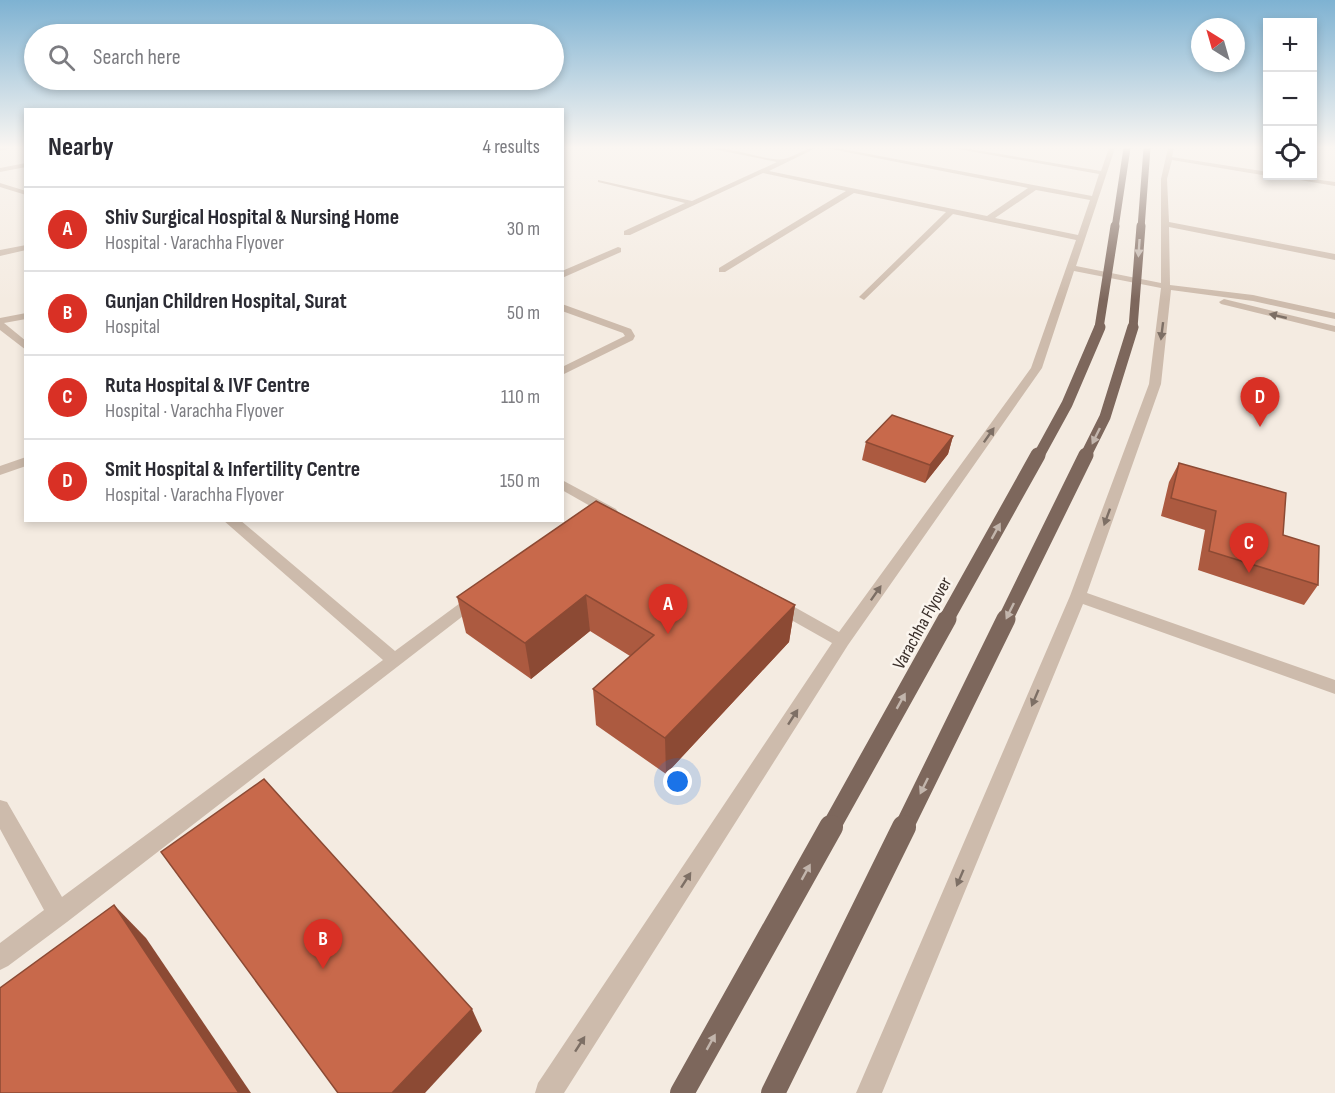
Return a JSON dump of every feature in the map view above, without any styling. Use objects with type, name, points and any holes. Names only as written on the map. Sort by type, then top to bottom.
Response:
[{"type":"main road","name":"Varachha Flyover","points":[[682,1093],[1067,404],[1101,324],[1110,199]]},
{"type":"main road","points":[[773,1093],[1105,417],[1133,331],[1143,199]]},
{"type":"street","points":[[676,199],[693,203]]},
{"type":"street","points":[[627,233],[701,199]]},
{"type":"street","points":[[722,270],[838,199]]},
{"type":"street","points":[[895,199],[1080,238]]},
{"type":"street","points":[[988,219],[1017,199]]},
{"type":"street","points":[[548,1093],[842,641],[1036,368],[1094,199]]},
{"type":"street","points":[[869,1093],[1078,596],[1155,384],[1166,286],[1164,199]]},
{"type":"street","points":[[864,297],[951,211]]},
{"type":"street","points":[[1163,223],[1335,257]]},
{"type":"street","points":[[0,253],[24,248]]},
{"type":"street","points":[[564,274],[618,250]]},
{"type":"street","points":[[1071,267],[1192,292],[1247,309],[1335,329]]},
{"type":"street","points":[[1192,292],[1254,298],[1335,316]]},
{"type":"street","points":[[564,307],[627,331],[630,336],[564,371]]},
{"type":"street","points":[[0,323],[24,317]]},
{"type":"street","points":[[0,323],[24,345]]},
{"type":"street","points":[[0,471],[24,462]]},
{"type":"street","points":[[564,485],[624,519]]},
{"type":"street","points":[[584,521],[603,507]]},
{"type":"street","points":[[232,522],[394,660]]},
{"type":"street","points":[[0,958],[489,590]]},
{"type":"street","points":[[759,594],[842,641]]},
{"type":"street","points":[[1078,596],[1335,687]]},
{"type":"street","points":[[0,809],[59,914]]},
{"type":"building","points":[[892,415],[953,436],[930,465],[866,442]]},
{"type":"building","points":[[1179,463],[1286,493],[1283,535],[1319,546],[1318,585],[1209,551],[1216,511],[1171,498]]},
{"type":"building","points":[[596,501],[795,605],[665,738],[593,689],[654,635],[586,595],[525,643],[457,597]]},
{"type":"building","points":[[264,779],[472,1009],[392,1093],[338,1093],[161,852]]},
{"type":"building","points":[[114,905],[239,1093],[0,1093],[0,988]]},
{"type":"place","name":"Smit Hospital & Infertility Centre","points":[[1260,427]]},
{"type":"place","name":"Ruta Hospital & IVF Centre","points":[[1249,573]]},
{"type":"place","name":"Shiv Surgical Hospital & Nursing Home","points":[[668,634]]},
{"type":"place","name":"Gunjan Children Hospital, Surat","points":[[323,969]]}]
